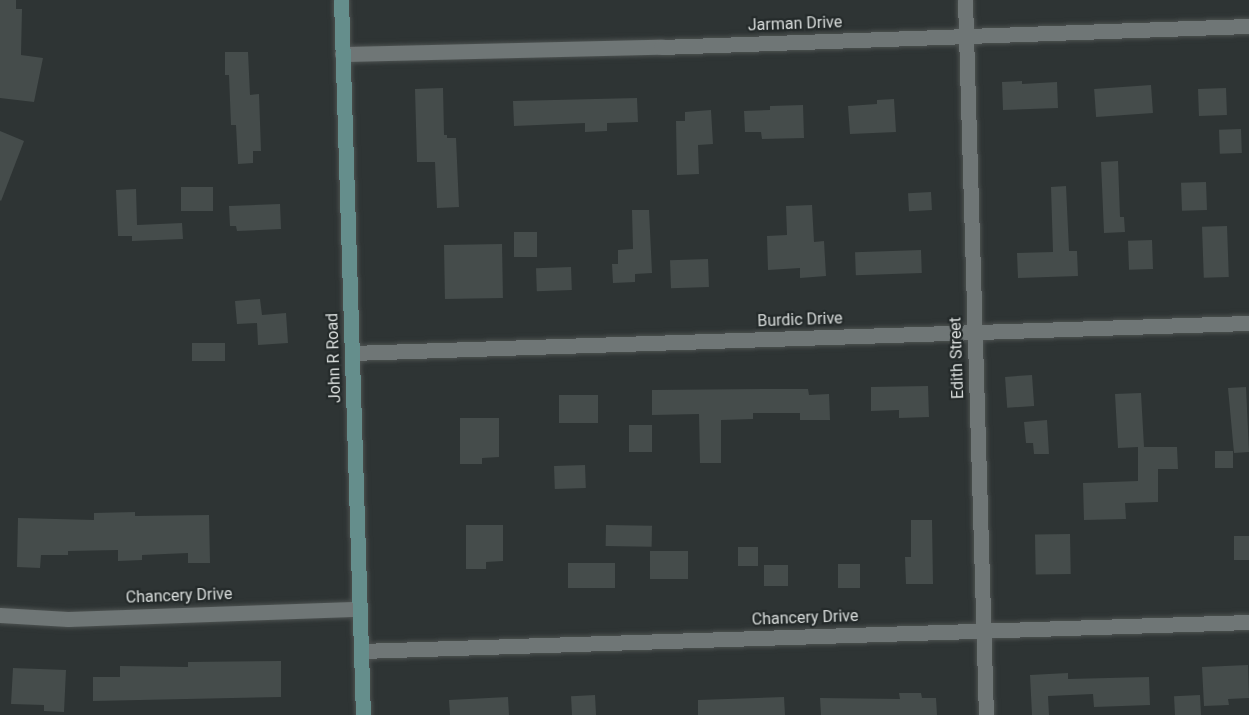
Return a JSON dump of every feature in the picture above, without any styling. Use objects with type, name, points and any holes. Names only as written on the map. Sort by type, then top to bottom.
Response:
[{"type":"main road","name":"John R Road","points":[[341,0],[363,715]]},
{"type":"street","name":"Edith Street","points":[[965,0],[987,715]]},
{"type":"street","name":"Jarman Drive","points":[[342,54],[1249,26]]},
{"type":"street","name":"Burdic Drive","points":[[352,353],[1249,323]]},
{"type":"street","name":"Chancery Drive","points":[[0,615],[68,619],[360,609]]},
{"type":"street","name":"Chancery Drive","points":[[361,651],[1249,622]]},
{"type":"building","points":[[0,0],[16,0],[16,9],[22,9],[21,55],[43,58],[34,102],[0,98]]},
{"type":"building","points":[[225,52],[248,52],[250,95],[259,94],[261,151],[253,151],[253,163],[238,164],[236,125],[231,125],[229,75],[225,75]]},
{"type":"building","points":[[1022,81],[1022,84],[1057,82],[1058,108],[1003,110],[1002,82]]},
{"type":"building","points":[[1151,85],[1153,113],[1096,117],[1094,89]]},
{"type":"building","points":[[443,88],[444,135],[447,135],[447,138],[456,138],[459,207],[437,208],[435,162],[417,162],[415,89]]},
{"type":"building","points":[[1226,88],[1227,115],[1199,116],[1198,89]]},
{"type":"building","points":[[637,98],[638,122],[607,123],[607,131],[585,132],[585,123],[514,126],[513,101]]},
{"type":"building","points":[[894,99],[896,132],[850,134],[848,106],[877,104],[877,100]]},
{"type":"building","points":[[803,105],[804,138],[762,139],[761,132],[745,132],[744,111],[770,110],[770,106]]},
{"type":"building","points":[[711,110],[713,144],[698,145],[699,174],[677,175],[676,121],[685,121],[685,112]]},
{"type":"building","points":[[1241,129],[1242,153],[1220,154],[1219,130]]},
{"type":"building","points":[[0,131],[24,141],[1,201],[0,200]]},
{"type":"building","points":[[1118,161],[1120,217],[1124,217],[1125,232],[1104,233],[1101,162]]},
{"type":"building","points":[[1206,182],[1207,210],[1182,211],[1181,183]]},
{"type":"building","points":[[1066,186],[1069,251],[1077,251],[1078,276],[1018,278],[1017,253],[1053,252],[1051,187]]},
{"type":"building","points":[[181,187],[213,187],[213,211],[181,211]]},
{"type":"building","points":[[136,189],[137,225],[182,223],[183,239],[132,241],[132,236],[118,236],[116,190]]},
{"type":"building","points":[[931,192],[932,210],[909,211],[908,193]]},
{"type":"building","points":[[280,204],[281,229],[237,231],[236,226],[230,226],[229,206]]},
{"type":"building","points":[[812,205],[814,242],[824,241],[826,276],[800,278],[800,268],[768,270],[767,236],[787,235],[786,206]]},
{"type":"building","points":[[632,210],[649,210],[652,273],[635,274],[635,282],[613,283],[612,264],[618,264],[618,250],[633,249]]},
{"type":"building","points":[[1227,226],[1229,277],[1204,278],[1202,227]]},
{"type":"building","points":[[514,232],[537,232],[537,257],[514,257]]},
{"type":"building","points":[[1152,240],[1153,269],[1129,270],[1128,241]]},
{"type":"building","points":[[502,244],[503,298],[445,299],[444,245]]},
{"type":"building","points":[[921,250],[922,273],[856,275],[855,252]]},
{"type":"building","points":[[708,259],[709,287],[671,288],[670,260]]},
{"type":"building","points":[[571,267],[572,290],[537,291],[536,268]]},
{"type":"building","points":[[260,299],[262,315],[286,313],[288,343],[258,345],[257,323],[237,324],[235,301]]},
{"type":"building","points":[[192,343],[225,343],[225,361],[192,361]]},
{"type":"building","points":[[1032,375],[1034,406],[1007,408],[1005,377]]},
{"type":"building","points":[[928,386],[929,417],[899,418],[899,410],[871,411],[871,387]]},
{"type":"building","points":[[1246,387],[1249,452],[1234,453],[1228,388]]},
{"type":"building","points":[[808,389],[809,395],[829,394],[830,420],[800,420],[800,413],[753,413],[753,419],[721,420],[721,463],[700,463],[699,414],[652,415],[652,390]]},
{"type":"building","points":[[1141,393],[1144,447],[1177,447],[1178,469],[1158,469],[1158,502],[1125,503],[1126,519],[1084,520],[1083,483],[1138,481],[1138,447],[1118,448],[1115,394]]},
{"type":"building","points":[[559,395],[598,395],[598,423],[559,423]]},
{"type":"building","points":[[460,418],[499,418],[499,457],[482,458],[482,464],[460,464]]},
{"type":"building","points":[[1047,420],[1049,454],[1034,454],[1033,443],[1026,443],[1024,422]]},
{"type":"building","points":[[629,425],[652,425],[652,452],[629,452]]},
{"type":"building","points":[[1215,451],[1233,451],[1233,468],[1215,468]]},
{"type":"building","points":[[585,465],[586,488],[555,489],[554,466]]},
{"type":"building","points":[[135,512],[135,516],[209,515],[210,563],[188,563],[188,553],[142,555],[142,560],[118,561],[118,550],[68,551],[68,555],[41,555],[40,568],[17,567],[18,518],[94,520],[94,513]]},
{"type":"building","points":[[911,520],[932,520],[933,584],[906,584],[905,557],[911,557]]},
{"type":"building","points":[[466,525],[503,525],[503,561],[486,562],[486,569],[466,569]]},
{"type":"building","points":[[606,525],[652,526],[652,547],[606,546]]},
{"type":"building","points":[[1070,534],[1071,574],[1036,575],[1035,535]]},
{"type":"building","points":[[1234,536],[1249,536],[1249,560],[1234,560]]},
{"type":"building","points":[[738,547],[758,547],[758,566],[738,566]]},
{"type":"building","points":[[650,551],[688,551],[688,579],[650,579]]},
{"type":"building","points":[[568,563],[615,563],[615,588],[568,588]]},
{"type":"building","points":[[838,564],[860,564],[860,588],[838,588]]},
{"type":"building","points":[[764,565],[788,565],[788,586],[764,586]]},
{"type":"building","points":[[281,661],[281,697],[93,701],[93,677],[120,677],[120,666],[188,667],[188,662]]},
{"type":"building","points":[[1248,665],[1249,698],[1228,699],[1229,705],[1204,706],[1202,667]]},
{"type":"building","points":[[13,668],[66,670],[64,712],[44,711],[44,705],[11,704]]},
{"type":"building","points":[[1068,673],[1068,679],[1149,677],[1150,705],[1094,707],[1093,694],[1048,696],[1049,715],[1032,715],[1030,675]]},
{"type":"building","points":[[899,693],[921,693],[922,698],[936,698],[937,715],[821,715],[820,698],[900,699]]},
{"type":"building","points":[[595,695],[596,715],[572,715],[571,696]]},
{"type":"building","points":[[1200,695],[1201,715],[1175,715],[1174,696]]},
{"type":"building","points":[[508,697],[509,715],[450,715],[449,700]]},
{"type":"building","points":[[784,697],[785,715],[698,715],[698,700]]}]
